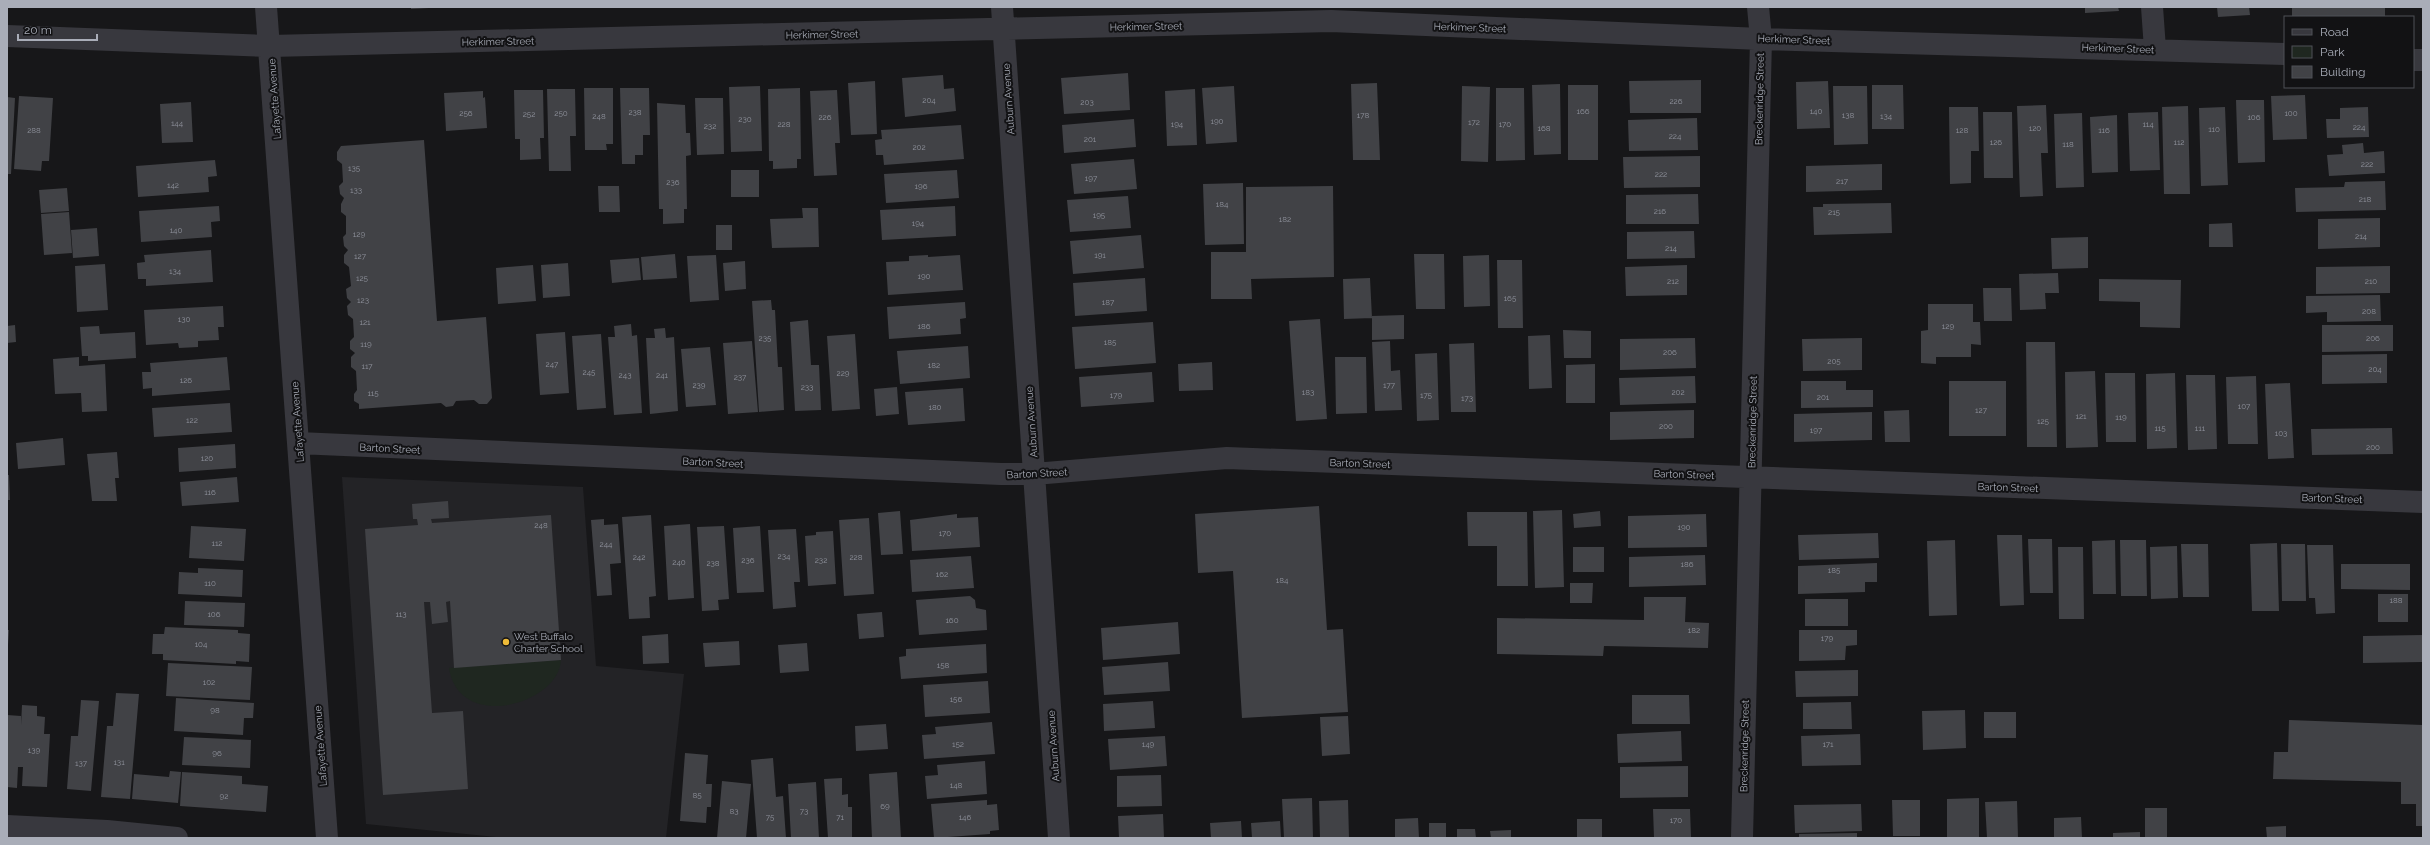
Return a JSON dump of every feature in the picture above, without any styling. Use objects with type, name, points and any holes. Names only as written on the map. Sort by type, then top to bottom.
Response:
[{"type":"street","name":"Lafayette Avenue","points":[[266,7],[327,838]]},
{"type":"street","name":"Auburn Avenue","points":[[1002,7],[1059,838]]},
{"type":"street","name":"Breckenridge Street","points":[[1742,838],[1760,39],[1758,7]]},
{"type":"street","points":[[2152,7],[2156,49]]},
{"type":"street","name":"Herkimer Street","points":[[7,36],[270,46],[1004,30],[1330,14],[1760,39],[2156,49],[2284,54]]},
{"type":"street","name":"Barton Street","points":[[298,443],[1001,474],[1034,474],[1227,458],[2423,502]]},
{"type":"street","points":[[7,826],[107,831],[177,838]]},
{"type":"shaded area","points":[[342,477],[583,487],[596,666],[684,674],[666,838],[506,838],[366,824]]},
{"type":"green space","points":[[561,660],[556,676],[544,689],[527,699],[508,705],[488,706],[470,700],[457,688],[449,668]]},
{"type":"building","points":[[411,7],[429,7],[429,8],[411,9]]},
{"type":"building","points":[[2085,7],[2118,7],[2119,11],[2085,13]]},
{"type":"building","points":[[2217,7],[2249,7],[2250,15],[2218,17]]},
{"type":"building","points":[[2292,7],[2385,7],[2385,16],[2292,16]]},
{"type":"building","points":[[1128,73],[1130,110],[1064,114],[1061,78]]},
{"type":"building","points":[[943,75],[944,89],[954,88],[956,111],[905,117],[902,78]]},
{"type":"building","points":[[1701,80],[1701,113],[1630,113],[1629,81]]},
{"type":"building","points":[[875,81],[877,134],[851,135],[848,83]]},
{"type":"building","points":[[1828,81],[1830,128],[1797,129],[1796,82]]},
{"type":"building","points":[[1377,83],[1380,160],[1353,160],[1351,84]]},
{"type":"building","points":[[1560,84],[1561,154],[1534,155],[1532,85]]},
{"type":"building","points":[[1568,85],[1598,85],[1598,160],[1568,160]]},
{"type":"building","points":[[1872,85],[1903,85],[1904,129],[1872,129]]},
{"type":"building","points":[[760,86],[762,151],[731,152],[729,87]]},
{"type":"building","points":[[1234,86],[1237,142],[1206,144],[1202,88]]},
{"type":"building","points":[[1462,86],[1490,87],[1488,162],[1461,161]]},
{"type":"building","points":[[1833,86],[1867,86],[1868,144],[1834,145]]},
{"type":"building","points":[[584,88],[613,88],[613,144],[606,144],[607,150],[585,150]]},
{"type":"building","points":[[620,88],[649,88],[650,135],[643,135],[643,155],[635,155],[635,164],[622,164]]},
{"type":"building","points":[[800,88],[801,159],[797,159],[797,168],[773,169],[773,161],[769,161],[768,89]]},
{"type":"building","points":[[1496,88],[1524,88],[1525,160],[1496,161]]},
{"type":"building","points":[[547,89],[575,89],[576,136],[570,136],[571,171],[549,171]]},
{"type":"building","points":[[1195,89],[1197,145],[1167,146],[1165,91]]},
{"type":"building","points":[[514,90],[543,90],[544,138],[540,138],[541,159],[520,160],[520,139],[515,139]]},
{"type":"building","points":[[837,90],[840,143],[835,143],[837,175],[814,176],[810,91]]},
{"type":"building","points":[[483,91],[483,98],[485,97],[487,128],[446,131],[444,93]]},
{"type":"building","points":[[2305,95],[2307,139],[2273,140],[2271,96]]},
{"type":"building","points":[[19,96],[53,98],[49,161],[42,161],[41,171],[14,169]]},
{"type":"building","points":[[7,97],[15,98],[11,174],[7,174]]},
{"type":"building","points":[[695,98],[723,98],[724,154],[697,155]]},
{"type":"building","points":[[2236,100],[2264,100],[2265,162],[2238,163]]},
{"type":"building","points":[[191,102],[193,142],[162,143],[160,104]]},
{"type":"building","points":[[657,103],[685,105],[686,133],[690,133],[691,155],[686,156],[687,209],[684,209],[684,223],[663,224],[663,209],[659,209]]},
{"type":"building","points":[[2046,105],[2048,153],[2041,153],[2043,196],[2020,197],[2017,106]]},
{"type":"building","points":[[2188,106],[2190,194],[2164,194],[2162,107]]},
{"type":"building","points":[[1949,107],[1978,107],[1979,151],[1971,151],[1971,183],[1950,184]]},
{"type":"building","points":[[2225,107],[2228,185],[2201,186],[2199,108]]},
{"type":"building","points":[[2368,107],[2369,137],[2327,138],[2326,119],[2340,119],[2340,108]]},
{"type":"building","points":[[1983,112],[2012,112],[2013,178],[1984,178]]},
{"type":"building","points":[[2158,112],[2160,170],[2130,171],[2128,113]]},
{"type":"building","points":[[2082,113],[2084,187],[2056,188],[2054,114]]},
{"type":"building","points":[[2117,115],[2118,172],[2092,173],[2090,117]]},
{"type":"building","points":[[1697,118],[1698,150],[1629,151],[1628,120]]},
{"type":"building","points":[[1134,119],[1136,147],[1064,153],[1062,125]]},
{"type":"building","points":[[961,125],[964,159],[884,165],[883,155],[876,155],[875,140],[882,139],[881,130]]},
{"type":"building","points":[[424,140],[437,321],[486,317],[492,398],[487,404],[479,404],[474,400],[456,401],[453,406],[446,407],[441,403],[359,409],[359,404],[354,401],[354,394],[357,390],[356,371],[351,367],[351,357],[355,353],[350,349],[350,341],[354,337],[353,319],[348,315],[347,306],[351,302],[347,298],[346,289],[351,286],[349,267],[344,263],[344,255],[348,250],[344,246],[343,237],[346,234],[346,216],[341,212],[341,204],[344,198],[340,194],[339,186],[343,182],[342,164],[337,160],[337,152],[341,146]]},
{"type":"building","points":[[2363,143],[2364,153],[2384,151],[2385,173],[2329,176],[2327,155],[2343,154],[2342,145]]},
{"type":"building","points":[[1700,156],[1700,187],[1624,188],[1623,157]]},
{"type":"building","points":[[1134,159],[1137,189],[1074,194],[1071,164]]},
{"type":"building","points":[[215,160],[217,176],[208,177],[209,192],[138,197],[136,166]]},
{"type":"building","points":[[1882,164],[1882,190],[1806,192],[1806,166]]},
{"type":"building","points":[[731,170],[759,170],[759,197],[731,197]]},
{"type":"building","points":[[957,170],[959,198],[886,203],[884,174]]},
{"type":"building","points":[[2385,181],[2386,210],[2296,212],[2295,188],[2344,187],[2345,182]]},
{"type":"building","points":[[1243,183],[1244,244],[1205,245],[1203,184]]},
{"type":"building","points":[[598,186],[619,186],[620,212],[599,212]]},
{"type":"building","points":[[1333,186],[1334,277],[1251,279],[1252,299],[1211,299],[1211,252],[1246,252],[1246,187]]},
{"type":"building","points":[[67,188],[69,211],[41,213],[39,190]]},
{"type":"building","points":[[1698,194],[1699,224],[1626,224],[1626,195]]},
{"type":"building","points":[[1128,196],[1131,228],[1070,232],[1067,200]]},
{"type":"building","points":[[1891,203],[1892,233],[1814,235],[1813,207],[1823,207],[1823,204]]},
{"type":"building","points":[[219,206],[220,221],[211,222],[212,237],[141,242],[139,211]]},
{"type":"building","points":[[955,206],[956,236],[882,240],[880,210]]},
{"type":"building","points":[[802,208],[818,208],[819,247],[772,248],[770,219],[803,218]]},
{"type":"building","points":[[69,212],[72,253],[44,255],[41,214]]},
{"type":"building","points":[[2380,218],[2380,247],[2318,249],[2318,219]]},
{"type":"building","points":[[2232,223],[2233,247],[2209,247],[2209,224]]},
{"type":"building","points":[[716,225],[732,225],[732,250],[716,250]]},
{"type":"building","points":[[97,228],[99,256],[73,258],[71,230]]},
{"type":"building","points":[[1694,231],[1695,258],[1627,259],[1627,232]]},
{"type":"building","points":[[1141,235],[1144,268],[1073,274],[1070,241]]},
{"type":"building","points":[[2088,237],[2088,268],[2052,269],[2051,238]]},
{"type":"building","points":[[211,250],[213,282],[146,286],[146,279],[138,279],[137,263],[145,262],[144,255]]},
{"type":"building","points":[[675,254],[677,278],[643,280],[641,257]]},
{"type":"building","points":[[1414,254],[1444,254],[1445,309],[1416,309]]},
{"type":"building","points":[[716,255],[719,300],[690,302],[687,256]]},
{"type":"building","points":[[928,255],[928,257],[960,255],[963,290],[888,295],[886,262],[909,261],[909,256]]},
{"type":"building","points":[[1489,255],[1490,306],[1464,307],[1463,256]]},
{"type":"building","points":[[639,258],[641,280],[612,283],[610,260]]},
{"type":"building","points":[[1497,260],[1522,260],[1523,328],[1498,328]]},
{"type":"building","points":[[745,261],[746,289],[725,291],[723,263]]},
{"type":"building","points":[[568,263],[570,296],[543,298],[541,265]]},
{"type":"building","points":[[105,264],[108,310],[77,312],[75,266]]},
{"type":"building","points":[[533,265],[536,301],[498,304],[496,268]]},
{"type":"building","points":[[1687,265],[1687,295],[1626,296],[1625,267]]},
{"type":"building","points":[[2390,266],[2390,293],[2316,294],[2316,267]]},
{"type":"building","points":[[2058,273],[2059,293],[2045,293],[2046,309],[2020,310],[2019,274]]},
{"type":"building","points":[[1145,278],[1147,311],[1075,316],[1073,283]]},
{"type":"building","points":[[1370,278],[1372,318],[1344,319],[1343,279]]},
{"type":"building","points":[[2099,279],[2181,280],[2180,328],[2140,327],[2140,302],[2099,301]]},
{"type":"building","points":[[1983,288],[2011,288],[2012,321],[1984,321]]},
{"type":"building","points":[[2380,295],[2381,321],[2327,322],[2327,312],[2306,313],[2306,296]]},
{"type":"building","points":[[771,300],[772,310],[775,310],[778,367],[782,367],[784,410],[759,412],[752,301]]},
{"type":"building","points":[[965,302],[966,318],[960,319],[961,334],[889,339],[887,307]]},
{"type":"building","points":[[1928,304],[1973,304],[1973,322],[1980,322],[1981,345],[1971,344],[1971,357],[1936,357],[1936,364],[1921,363],[1921,331],[1928,330]]},
{"type":"building","points":[[223,306],[224,327],[218,327],[219,340],[198,341],[198,347],[179,348],[178,343],[146,345],[144,310]]},
{"type":"building","points":[[1404,315],[1404,339],[1372,340],[1372,316]]},
{"type":"building","points":[[1320,319],[1327,419],[1296,421],[1289,321]]},
{"type":"building","points":[[808,320],[811,365],[819,365],[821,410],[795,411],[790,322]]},
{"type":"building","points":[[1153,322],[1156,363],[1075,369],[1072,327]]},
{"type":"building","points":[[631,324],[632,336],[637,335],[642,413],[614,415],[608,337],[615,337],[614,326]]},
{"type":"building","points":[[15,325],[16,342],[7,343],[7,326]]},
{"type":"building","points":[[2322,325],[2393,325],[2393,351],[2322,352]]},
{"type":"building","points":[[99,326],[100,334],[135,332],[136,358],[88,361],[88,356],[82,356],[80,327]]},
{"type":"building","points":[[665,328],[666,338],[674,337],[678,411],[650,414],[646,338],[655,338],[654,329]]},
{"type":"building","points":[[1563,330],[1591,331],[1591,358],[1564,358]]},
{"type":"building","points":[[565,332],[569,393],[540,395],[536,334]]},
{"type":"building","points":[[601,334],[606,408],[577,410],[572,336]]},
{"type":"building","points":[[855,334],[860,409],[832,411],[827,336]]},
{"type":"building","points":[[1550,335],[1552,388],[1529,389],[1528,336]]},
{"type":"building","points":[[1695,338],[1696,368],[1620,370],[1620,339]]},
{"type":"building","points":[[1862,338],[1862,370],[1803,371],[1802,339]]},
{"type":"building","points":[[752,341],[758,412],[728,414],[723,343]]},
{"type":"building","points":[[1390,341],[1391,371],[1400,370],[1402,410],[1375,411],[1372,342]]},
{"type":"building","points":[[2026,342],[2055,342],[2057,447],[2027,447]]},
{"type":"building","points":[[1474,343],[1476,412],[1451,412],[1449,344]]},
{"type":"building","points":[[968,346],[970,378],[900,384],[897,351]]},
{"type":"building","points":[[710,347],[716,405],[686,407],[681,349]]},
{"type":"building","points":[[1437,353],[1439,420],[1417,421],[1415,354]]},
{"type":"building","points":[[2387,354],[2387,383],[2322,384],[2322,355]]},
{"type":"building","points":[[79,357],[79,366],[105,364],[107,411],[82,412],[81,393],[55,394],[53,359]]},
{"type":"building","points":[[227,357],[230,390],[152,396],[152,388],[143,389],[142,372],[151,372],[150,363]]},
{"type":"building","points":[[1335,357],[1366,357],[1367,413],[1336,414]]},
{"type":"building","points":[[1212,362],[1213,390],[1179,391],[1178,364]]},
{"type":"building","points":[[1595,364],[1595,403],[1566,403],[1566,365]]},
{"type":"building","points":[[2095,371],[2098,447],[2066,448],[2065,372]]},
{"type":"building","points":[[1152,372],[1154,402],[1081,407],[1079,377]]},
{"type":"building","points":[[2105,373],[2135,373],[2136,442],[2106,442]]},
{"type":"building","points":[[2175,373],[2177,448],[2147,449],[2146,374]]},
{"type":"building","points":[[2186,375],[2215,375],[2217,449],[2188,450]]},
{"type":"building","points":[[1695,376],[1696,403],[1620,405],[1619,378]]},
{"type":"building","points":[[2256,376],[2258,444],[2228,444],[2226,377]]},
{"type":"building","points":[[1801,381],[1846,381],[1846,390],[1873,390],[1873,407],[1801,408]]},
{"type":"building","points":[[1949,381],[2006,381],[2006,436],[1949,436]]},
{"type":"building","points":[[2290,383],[2294,458],[2268,459],[2265,384]]},
{"type":"building","points":[[897,387],[899,414],[876,416],[874,389]]},
{"type":"building","points":[[963,388],[965,421],[908,425],[905,392]]},
{"type":"building","points":[[230,403],[232,432],[154,437],[152,408]]},
{"type":"building","points":[[1694,410],[1694,438],[1610,440],[1610,412]]},
{"type":"building","points":[[1909,410],[1910,442],[1885,442],[1884,411]]},
{"type":"building","points":[[1872,412],[1872,440],[1794,442],[1794,414]]},
{"type":"building","points":[[2392,428],[2393,454],[2312,455],[2311,429]]},
{"type":"building","points":[[63,438],[65,465],[18,469],[16,443]]},
{"type":"building","points":[[235,444],[236,468],[179,472],[178,448]]},
{"type":"building","points":[[117,452],[119,478],[115,478],[117,501],[92,501],[87,454]]},
{"type":"building","points":[[7,475],[9,475],[10,500],[7,500]]},
{"type":"building","points":[[237,477],[239,502],[182,506],[180,482]]},
{"type":"building","name":"West Buffalo Charter School","points":[[448,501],[449,518],[431,519],[432,523],[551,515],[561,660],[454,668],[450,601],[446,602],[448,622],[432,624],[430,602],[424,602],[432,713],[463,711],[468,789],[383,795],[365,529],[418,525],[417,519],[413,519],[412,504]]},
{"type":"building","points":[[1319,506],[1327,630],[1343,629],[1348,712],[1242,718],[1233,571],[1198,573],[1195,514]]},
{"type":"building","points":[[1562,510],[1564,587],[1535,588],[1533,511]]},
{"type":"building","points":[[900,511],[903,554],[881,555],[878,513]]},
{"type":"building","points":[[1600,511],[1601,526],[1574,528],[1573,514]]},
{"type":"building","points":[[1467,512],[1527,512],[1528,586],[1497,586],[1497,546],[1468,546]]},
{"type":"building","points":[[957,514],[957,518],[978,517],[980,547],[912,551],[910,520]]},
{"type":"building","points":[[1706,514],[1707,547],[1628,548],[1628,516]]},
{"type":"building","points":[[651,515],[656,596],[649,597],[650,618],[629,619],[622,517]]},
{"type":"building","points":[[869,518],[874,594],[844,596],[839,520]]},
{"type":"building","points":[[604,519],[604,525],[618,524],[621,563],[610,564],[612,595],[597,596],[591,520]]},
{"type":"building","points":[[690,524],[694,598],[668,600],[664,526]]},
{"type":"building","points":[[191,526],[246,529],[244,561],[189,558]]},
{"type":"building","points":[[724,526],[729,599],[718,600],[719,610],[702,611],[697,527]]},
{"type":"building","points":[[760,526],[764,592],[737,593],[733,528]]},
{"type":"building","points":[[796,529],[800,582],[794,582],[796,607],[773,609],[768,530]]},
{"type":"building","points":[[833,531],[836,584],[808,586],[805,536],[816,535],[816,532]]},
{"type":"building","points":[[1878,533],[1879,558],[1799,560],[1798,535]]},
{"type":"building","points":[[1997,535],[2022,535],[2024,605],[2000,606]]},
{"type":"building","points":[[2028,539],[2052,539],[2053,593],[2030,593]]},
{"type":"building","points":[[1955,540],[1957,615],[1929,616],[1927,541]]},
{"type":"building","points":[[2115,540],[2116,594],[2093,594],[2092,541]]},
{"type":"building","points":[[2120,540],[2146,540],[2147,596],[2121,596]]},
{"type":"building","points":[[2277,543],[2279,611],[2252,611],[2250,544]]},
{"type":"building","points":[[2181,544],[2208,544],[2209,597],[2183,597]]},
{"type":"building","points":[[2281,544],[2305,544],[2306,601],[2282,601]]},
{"type":"building","points":[[2307,545],[2333,545],[2335,613],[2316,614],[2315,598],[2309,598]]},
{"type":"building","points":[[2177,546],[2178,598],[2151,599],[2150,547]]},
{"type":"building","points":[[1573,547],[1604,547],[1604,572],[1573,572]]},
{"type":"building","points":[[2058,547],[2083,547],[2084,619],[2059,619]]},
{"type":"building","points":[[1705,555],[1706,585],[1629,587],[1629,557]]},
{"type":"building","points":[[971,556],[974,588],[912,592],[910,560]]},
{"type":"building","points":[[1877,563],[1877,582],[1865,582],[1865,592],[1798,594],[1798,566]]},
{"type":"building","points":[[2341,564],[2410,564],[2410,590],[2341,589]]},
{"type":"building","points":[[198,568],[243,570],[242,597],[178,594],[179,572],[198,573]]},
{"type":"building","points":[[1570,583],[1593,583],[1592,603],[1570,603]]},
{"type":"building","points":[[2378,594],[2408,594],[2408,622],[2378,622]]},
{"type":"building","points":[[970,596],[975,600],[976,608],[986,610],[987,630],[919,635],[916,600]]},
{"type":"building","points":[[1644,597],[1686,597],[1685,622],[1709,623],[1708,648],[1604,646],[1603,656],[1497,654],[1497,618],[1644,620]]},
{"type":"building","points":[[1805,599],[1848,599],[1848,626],[1805,626]]},
{"type":"building","points":[[185,601],[245,603],[244,627],[184,625]]},
{"type":"building","points":[[882,612],[884,637],[859,639],[857,614]]},
{"type":"building","points":[[1178,622],[1180,654],[1103,660],[1101,628]]},
{"type":"building","points":[[165,627],[238,630],[238,633],[250,634],[249,662],[236,661],[236,664],[163,660],[163,654],[152,654],[153,634],[164,634]]},
{"type":"building","points":[[7,630],[9,630],[8,645],[7,645]]},
{"type":"building","points":[[1799,630],[1857,630],[1857,645],[1846,646],[1845,660],[1799,661]]},
{"type":"building","points":[[668,634],[669,663],[643,664],[642,636]]},
{"type":"building","points":[[2423,635],[2423,662],[2363,663],[2363,636]]},
{"type":"building","points":[[739,641],[740,665],[705,667],[703,643]]},
{"type":"building","points":[[807,643],[809,671],[780,673],[778,645]]},
{"type":"building","points":[[986,644],[987,673],[901,679],[899,657],[906,656],[906,649]]},
{"type":"building","points":[[1168,662],[1170,691],[1104,695],[1102,667]]},
{"type":"building","points":[[168,663],[252,667],[250,700],[166,696]]},
{"type":"building","points":[[1858,670],[1858,696],[1796,697],[1795,671]]},
{"type":"building","points":[[988,681],[990,713],[925,717],[923,685]]},
{"type":"building","points":[[116,693],[139,694],[130,799],[101,797],[107,726],[113,726]]},
{"type":"building","points":[[1632,695],[1689,695],[1690,724],[1632,724]]},
{"type":"building","points":[[176,698],[254,703],[253,718],[244,718],[243,735],[174,731]]},
{"type":"building","points":[[81,700],[99,701],[91,791],[67,789],[71,736],[78,736]]},
{"type":"building","points":[[1153,701],[1155,728],[1104,731],[1103,704]]},
{"type":"building","points":[[1851,702],[1852,729],[1803,729],[1803,703]]},
{"type":"building","points":[[22,705],[37,706],[37,716],[45,717],[44,734],[50,734],[47,787],[22,786],[23,767],[18,767],[17,788],[7,787],[7,715],[21,716],[21,725]]},
{"type":"building","points":[[1965,710],[1966,748],[1923,750],[1922,711]]},
{"type":"building","points":[[1984,712],[2016,712],[2016,738],[1984,738]]},
{"type":"building","points":[[1348,716],[1350,754],[1322,756],[1320,717]]},
{"type":"building","points":[[2289,720],[2423,725],[2423,826],[2416,826],[2416,804],[2401,804],[2401,782],[2273,779],[2274,752],[2288,752]]},
{"type":"building","points":[[992,722],[995,754],[924,759],[922,735],[936,734],[935,727]]},
{"type":"building","points":[[886,724],[888,749],[856,751],[855,726]]},
{"type":"building","points":[[1681,731],[1682,761],[1618,763],[1617,734]]},
{"type":"building","points":[[1860,734],[1861,765],[1802,766],[1801,736]]},
{"type":"building","points":[[1165,736],[1167,766],[1110,770],[1108,739]]},
{"type":"building","points":[[184,737],[251,740],[250,768],[182,765]]},
{"type":"building","points":[[685,753],[708,755],[706,784],[712,784],[711,807],[707,807],[706,823],[680,821]]},
{"type":"building","points":[[773,758],[776,797],[783,796],[786,838],[757,838],[751,760]]},
{"type":"building","points":[[985,761],[987,794],[927,799],[925,776],[938,775],[937,765]]},
{"type":"building","points":[[1688,766],[1688,797],[1620,798],[1620,767]]},
{"type":"building","points":[[170,771],[181,772],[178,803],[132,799],[134,774],[169,777]]},
{"type":"building","points":[[182,772],[242,776],[242,784],[268,786],[266,812],[180,806]]},
{"type":"building","points":[[897,772],[901,838],[872,838],[869,774]]},
{"type":"building","points":[[1161,775],[1162,806],[1117,807],[1117,776]]},
{"type":"building","points":[[842,778],[842,795],[848,794],[848,807],[852,807],[852,838],[828,838],[824,779]]},
{"type":"building","points":[[722,781],[751,784],[746,838],[717,838]]},
{"type":"building","points":[[816,782],[819,838],[791,838],[788,784]]},
{"type":"building","points":[[1312,798],[1313,838],[1284,838],[1282,799]]},
{"type":"building","points":[[1979,798],[1979,838],[1947,838],[1947,799]]},
{"type":"building","points":[[987,800],[987,805],[997,804],[999,830],[990,831],[990,834],[934,838],[931,804]]},
{"type":"building","points":[[1348,800],[1349,838],[1320,838],[1319,801]]},
{"type":"building","points":[[1892,800],[1920,800],[1920,836],[1893,836]]},
{"type":"building","points":[[2017,801],[2018,838],[1987,838],[1985,802]]},
{"type":"building","points":[[1861,804],[1862,831],[1795,833],[1794,805]]},
{"type":"building","points":[[2145,808],[2167,808],[2167,838],[2145,838]]},
{"type":"building","points":[[1653,809],[1690,809],[1691,837],[1654,838]]},
{"type":"building","points":[[1163,814],[1164,838],[1119,838],[1118,816]]},
{"type":"building","points":[[2081,817],[2082,838],[2054,838],[2054,818]]},
{"type":"building","points":[[1418,818],[1419,838],[1395,838],[1395,819]]},
{"type":"building","points":[[1577,819],[1602,819],[1602,838],[1577,838]]},
{"type":"building","points":[[1241,821],[1242,838],[1211,838],[1210,823]]},
{"type":"building","points":[[1280,821],[1281,838],[1252,838],[1251,823]]},
{"type":"building","points":[[1429,823],[1446,823],[1446,838],[1429,838]]},
{"type":"building","points":[[2286,826],[2286,838],[2267,838],[2266,827]]},
{"type":"building","points":[[1457,829],[1475,829],[1476,838],[1457,838]]},
{"type":"building","points":[[1511,830],[1511,838],[1491,838],[1490,831]]},
{"type":"building","points":[[2140,832],[2140,838],[2113,838],[2113,833]]},
{"type":"building","points":[[1857,833],[1857,838],[1799,838],[1799,834]]},
{"type":"place","name":"West Buffalo Charter School","points":[[506,642]]}]
